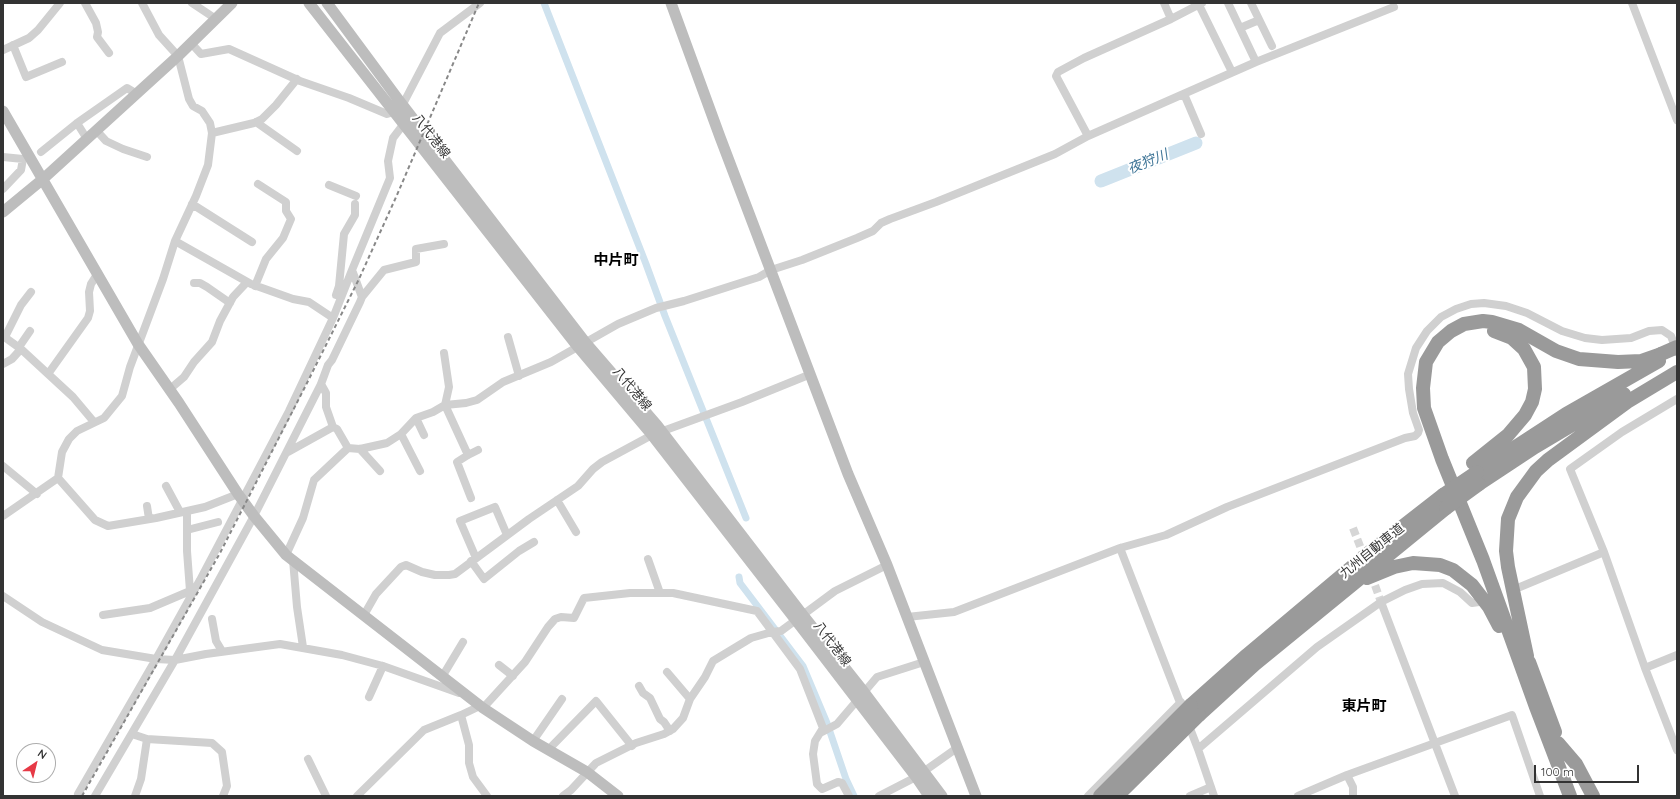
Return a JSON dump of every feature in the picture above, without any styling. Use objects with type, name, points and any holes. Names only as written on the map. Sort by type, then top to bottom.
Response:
[{"type":"highway","points":[[1580,796],[1558,743],[1546,705],[1524,661],[1442,459],[1424,408],[1423,388],[1426,362],[1438,342],[1451,331],[1464,324],[1483,321],[1492,322],[1519,330],[1556,351],[1579,359],[1618,362],[1641,361],[1670,366]]},
{"type":"highway","points":[[1476,473],[1524,415],[1532,402],[1535,389],[1534,367],[1524,349],[1512,338],[1484,329],[1470,331],[1459,335],[1440,352],[1433,367],[1431,388],[1434,412],[1524,661],[1555,758],[1570,796]]},
{"type":"highway","points":[[1524,661],[1506,551],[1508,519],[1517,497],[1536,471],[1548,460],[1627,402],[1670,366],[1675,339]]},
{"type":"highway","name":"九州自動車道","points":[[1100,796],[1190,707],[1247,655],[1366,555],[1476,473],[1566,414],[1670,366],[1677,352]]},
{"type":"highway","name":"九州自動車道","points":[[1117,796],[1190,707],[1250,669],[1345,590],[1443,497]]},
{"type":"highway","points":[[1345,590],[1378,573],[1394,567],[1413,563],[1440,565],[1453,570],[1465,577],[1472,585],[1489,607],[1524,661]]},
{"type":"highway","points":[[1558,743],[1576,764],[1593,796]]},
{"type":"highway","points":[[1555,758],[1562,796]]},
{"type":"street","points":[[3,50],[29,38],[38,30],[60,3]]},
{"type":"street","points":[[85,3],[96,23],[98,32],[97,37],[109,53]]},
{"type":"street","points":[[3,516],[58,478],[62,452],[69,439],[77,431],[104,418],[122,396],[130,367],[163,279],[175,241],[208,165],[212,133],[210,123],[202,110],[193,106],[178,56],[159,35],[142,3]]},
{"type":"street","points":[[192,3],[216,19]]},
{"type":"street","points":[[5,208],[43,179],[178,56],[232,3]]},
{"type":"street","name":"八代港線","points":[[309,3],[399,108],[410,114],[582,345]]},
{"type":"street","name":"八代港線","points":[[327,3],[399,108],[404,125],[582,345],[656,433],[920,774],[942,796]]},
{"type":"street","points":[[191,43],[201,54],[229,49],[297,79],[349,98],[386,114],[399,108],[440,32],[480,3]]},
{"type":"street","points":[[671,3],[720,137],[848,474],[887,565],[976,796]]},
{"type":"street","points":[[1164,3],[1171,19]]},
{"type":"street","points":[[1228,3],[1256,62]]},
{"type":"street","points":[[1251,3],[1272,46]]},
{"type":"street","points":[[1632,3],[1677,120]]},
{"type":"street","points":[[1088,136],[1056,76],[1058,72],[1084,58],[1171,19],[1200,4],[1232,72]]},
{"type":"street","points":[[303,647],[289,558],[314,480],[348,448],[360,449],[387,443],[401,434],[416,418],[433,412],[445,405],[466,404],[477,400],[503,382],[551,362],[618,324],[656,308],[684,301],[759,277],[771,270],[802,260],[857,238],[872,231],[881,223],[890,219],[1055,154],[1088,136],[1232,72],[1394,7]]},
{"type":"street","points":[[1240,28],[1259,20]]},
{"type":"street","points":[[13,45],[26,77],[62,62]]},
{"type":"street","points":[[212,133],[256,122],[262,119],[276,105],[297,79]]},
{"type":"street","points":[[41,152],[77,123],[127,88],[137,94]]},
{"type":"street","points":[[1184,94],[1201,134]]},
{"type":"street","points":[[3,111],[138,344],[170,389],[240,497],[289,558],[481,707],[533,741],[588,772],[618,796]]},
{"type":"street","points":[[78,794],[156,659],[240,497],[289,411],[352,270],[390,178],[388,161],[392,138],[404,125],[410,114]]},
{"type":"street","points":[[256,122],[297,151]]},
{"type":"street","points":[[77,123],[87,139]]},
{"type":"street","points":[[96,130],[106,141],[123,149],[147,157]]},
{"type":"street","points":[[3,157],[23,159],[21,170],[3,189]]},
{"type":"street","points":[[170,389],[184,377],[194,362],[212,342],[220,321],[233,297],[251,284],[266,259],[283,238],[291,219],[286,211],[286,202],[258,184]]},
{"type":"street","points":[[329,186],[355,200],[355,215],[344,234],[339,286],[331,317]]},
{"type":"street","points":[[192,204],[252,242]]},
{"type":"street","points":[[175,241],[251,284],[293,299],[309,302],[331,317]]},
{"type":"street","points":[[95,796],[175,660],[254,516],[288,452],[321,384],[328,365],[332,360],[367,289],[384,270],[416,262],[416,249],[444,244]]},
{"type":"street","points":[[352,270],[362,297]]},
{"type":"street","points":[[48,374],[88,318],[90,312],[89,292],[91,284],[98,273]]},
{"type":"street","points":[[194,283],[200,283],[207,287],[230,304]]},
{"type":"street","points":[[31,292],[4,336],[20,348],[74,397],[94,422]]},
{"type":"street","points":[[907,617],[954,612],[1120,548],[1166,535],[1227,507],[1418,433],[1419,430],[1413,413],[1409,389],[1408,374],[1412,359],[1416,348],[1433,324],[1441,317],[1456,309],[1471,304],[1496,304],[1527,313],[1562,331],[1584,338],[1602,340],[1631,338],[1656,330],[1662,330],[1675,339],[1677,352]]},
{"type":"street","points":[[3,364],[12,359],[30,331]]},
{"type":"street","points":[[508,337],[519,376]]},
{"type":"street","points":[[444,352],[449,387],[445,405],[468,455]]},
{"type":"street","points":[[364,615],[376,594],[401,567],[406,565],[422,572],[449,576],[455,574],[507,535],[578,486],[593,469],[602,462],[656,433],[742,402],[811,374]]},
{"type":"street","points":[[321,384],[326,393],[326,407],[333,427],[338,429],[348,448]]},
{"type":"street","points":[[1677,399],[1622,432],[1570,469],[1604,552],[1644,668],[1677,750]]},
{"type":"street","points":[[416,418],[424,434]]},
{"type":"street","points":[[288,452],[333,427]]},
{"type":"street","points":[[401,434],[420,471]]},
{"type":"street","points":[[360,449],[380,470]]},
{"type":"street","points":[[471,498],[457,462],[478,450]]},
{"type":"street","points":[[3,466],[36,494]]},
{"type":"street","points":[[58,478],[95,520],[108,526],[183,512],[240,497]]},
{"type":"street","points":[[103,615],[150,608],[190,591],[187,530],[183,512],[166,486]]},
{"type":"street","points":[[557,500],[576,532]]},
{"type":"street","points":[[147,506],[149,519]]},
{"type":"street","points":[[507,535],[495,507],[460,521],[474,560],[484,579],[519,551],[534,542]]},
{"type":"street","points":[[187,530],[218,522]]},
{"type":"street","points":[[1120,548],[1190,707],[1198,749],[1214,796]]},
{"type":"street","points":[[1520,587],[1604,552]]},
{"type":"street","points":[[648,559],[660,593]]},
{"type":"street","points":[[567,795],[596,763],[632,746],[670,731],[683,718],[690,699],[713,661],[751,638],[775,631],[799,617],[835,591],[887,565]]},
{"type":"street","points":[[1198,749],[1317,647],[1381,602],[1405,590],[1422,584],[1443,583],[1460,592],[1472,604],[1479,602]]},
{"type":"street","points":[[357,796],[424,730],[481,707],[513,676],[525,662],[555,619],[561,617],[574,618],[584,598],[630,593],[673,593],[757,611],[775,631],[800,669],[823,728],[822,731]]},
{"type":"street","points":[[3,596],[42,622],[102,650],[156,659],[175,660],[220,647],[280,644],[342,655],[383,666],[468,696]]},
{"type":"street","points":[[1381,602],[1455,796]]},
{"type":"street","points":[[212,619],[220,647]]},
{"type":"street","points":[[442,677],[464,642]]},
{"type":"street","points":[[1644,668],[1677,655]]},
{"type":"street","points":[[849,796],[842,783],[838,782],[822,789],[817,784],[813,754],[815,741],[822,731],[837,724],[877,677],[924,662]]},
{"type":"street","points":[[499,664],[513,676]]},
{"type":"street","points":[[369,697],[383,666]]},
{"type":"street","points":[[667,672],[690,699]]},
{"type":"street","points":[[639,686],[643,693],[650,698],[660,719],[670,731]]},
{"type":"street","points":[[533,741],[562,699]]},
{"type":"street","points":[[549,749],[596,701],[632,746]]},
{"type":"street","points":[[1088,796],[1190,707]]},
{"type":"street","points":[[1298,796],[1347,775],[1512,715],[1540,796]]},
{"type":"street","points":[[461,716],[469,745],[469,763],[473,777],[487,796]]},
{"type":"street","points":[[132,734],[147,739],[212,743],[222,752],[227,786],[223,796]]},
{"type":"street","points":[[135,796],[141,779],[147,739]]},
{"type":"street","points":[[879,796],[920,774],[957,748]]},
{"type":"street","points":[[308,759],[326,796]]},
{"type":"street","name":"八代港線","points":[[920,774],[929,796]]},
{"type":"street","points":[[1347,775],[1352,787],[1352,796]]},
{"type":"street","points":[[1190,796],[1212,787]]},
{"type":"waterway","points":[[544,3],[665,316],[746,518]]},
{"type":"waterway","name":"夜狩川","points":[[1101,181],[1196,143]]},
{"type":"waterway","points":[[739,577],[740,583],[803,666],[827,723],[846,779],[854,796]]},
{"type":"tunnel","points":[[1353,528],[1365,559]]},
{"type":"tunnel","points":[[1371,574],[1381,602]]},
{"type":"railway","points":[[82,796],[220,553],[308,381],[359,279],[397,195],[479,3]]},
{"type":"district","name":"中片町","points":[[616,260]]},
{"type":"district","name":"東片町","points":[[1364,706]]}]
